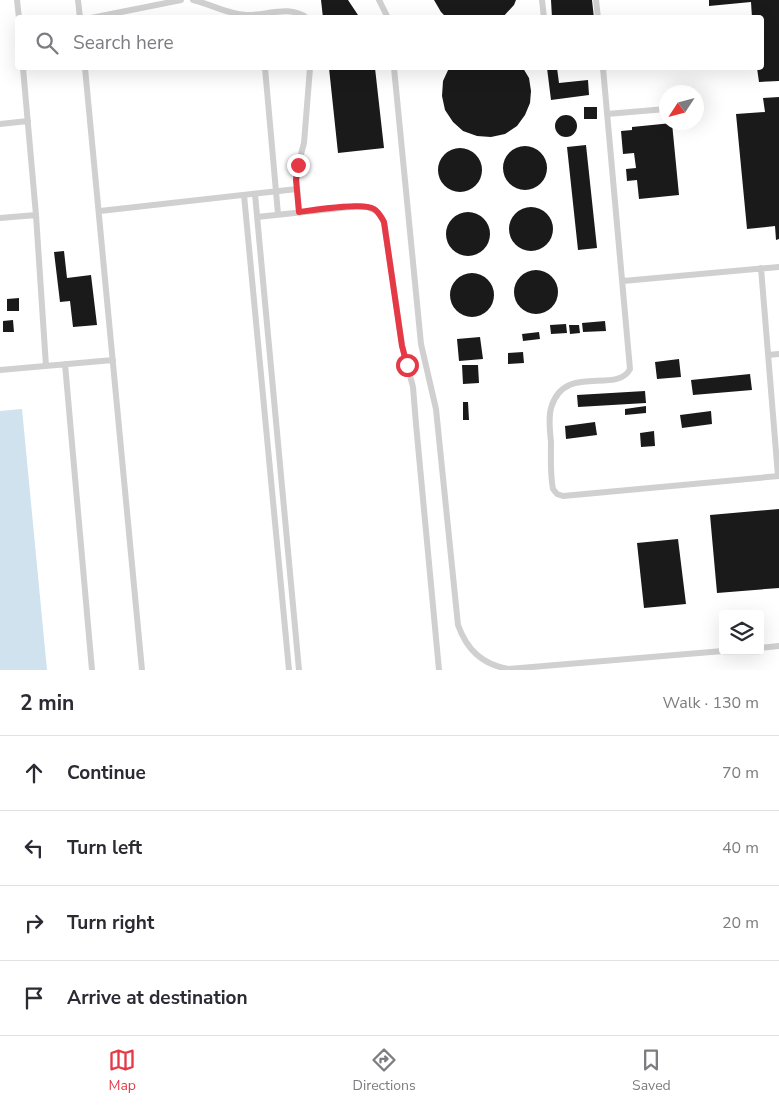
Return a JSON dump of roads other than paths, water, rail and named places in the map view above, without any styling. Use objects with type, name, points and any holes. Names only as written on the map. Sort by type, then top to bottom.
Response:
[{"type":"lane","points":[[17,0],[19,15]]},
{"type":"lane","points":[[78,0],[80,15]]},
{"type":"lane","points":[[106,15],[181,0]]},
{"type":"lane","points":[[193,0],[237,14],[249,15]]},
{"type":"lane","points":[[379,0],[386,15]]},
{"type":"lane","points":[[542,0],[544,15]]},
{"type":"lane","points":[[596,0],[598,15]]},
{"type":"lane","points":[[267,15],[292,11],[303,15]]},
{"type":"lane","points":[[23,70],[36,215],[46,366]]},
{"type":"lane","points":[[85,70],[100,210],[142,670]]},
{"type":"lane","points":[[265,70],[278,214]]},
{"type":"lane","points":[[299,212],[296,173],[304,143],[310,70]]},
{"type":"lane","points":[[394,70],[421,344],[436,409],[458,625],[468,646],[485,662],[496,667],[513,670],[719,651]]},
{"type":"lane","points":[[602,70],[630,369],[620,379],[581,381],[573,384],[566,387],[555,399],[550,414],[552,485],[555,492],[563,496],[778,476],[776,415],[768,355],[762,268]]},
{"type":"lane","points":[[607,114],[659,110]]},
{"type":"lane","points":[[0,124],[28,121]]},
{"type":"lane","points":[[100,210],[297,189]]},
{"type":"lane","points":[[255,194],[299,670]]},
{"type":"lane","points":[[244,195],[289,670]]},
{"type":"lane","points":[[257,217],[368,206],[375,209],[384,222],[402,346],[415,399],[439,670]]},
{"type":"lane","points":[[0,218],[36,215]]},
{"type":"lane","points":[[623,281],[779,267]]},
{"type":"lane","points":[[768,355],[779,354]]},
{"type":"lane","points":[[0,370],[113,360]]},
{"type":"lane","points":[[65,364],[92,670]]},
{"type":"lane","points":[[764,648],[779,646]]},
{"type":"water","points":[[22,409],[47,670],[0,670],[0,411]]}]
